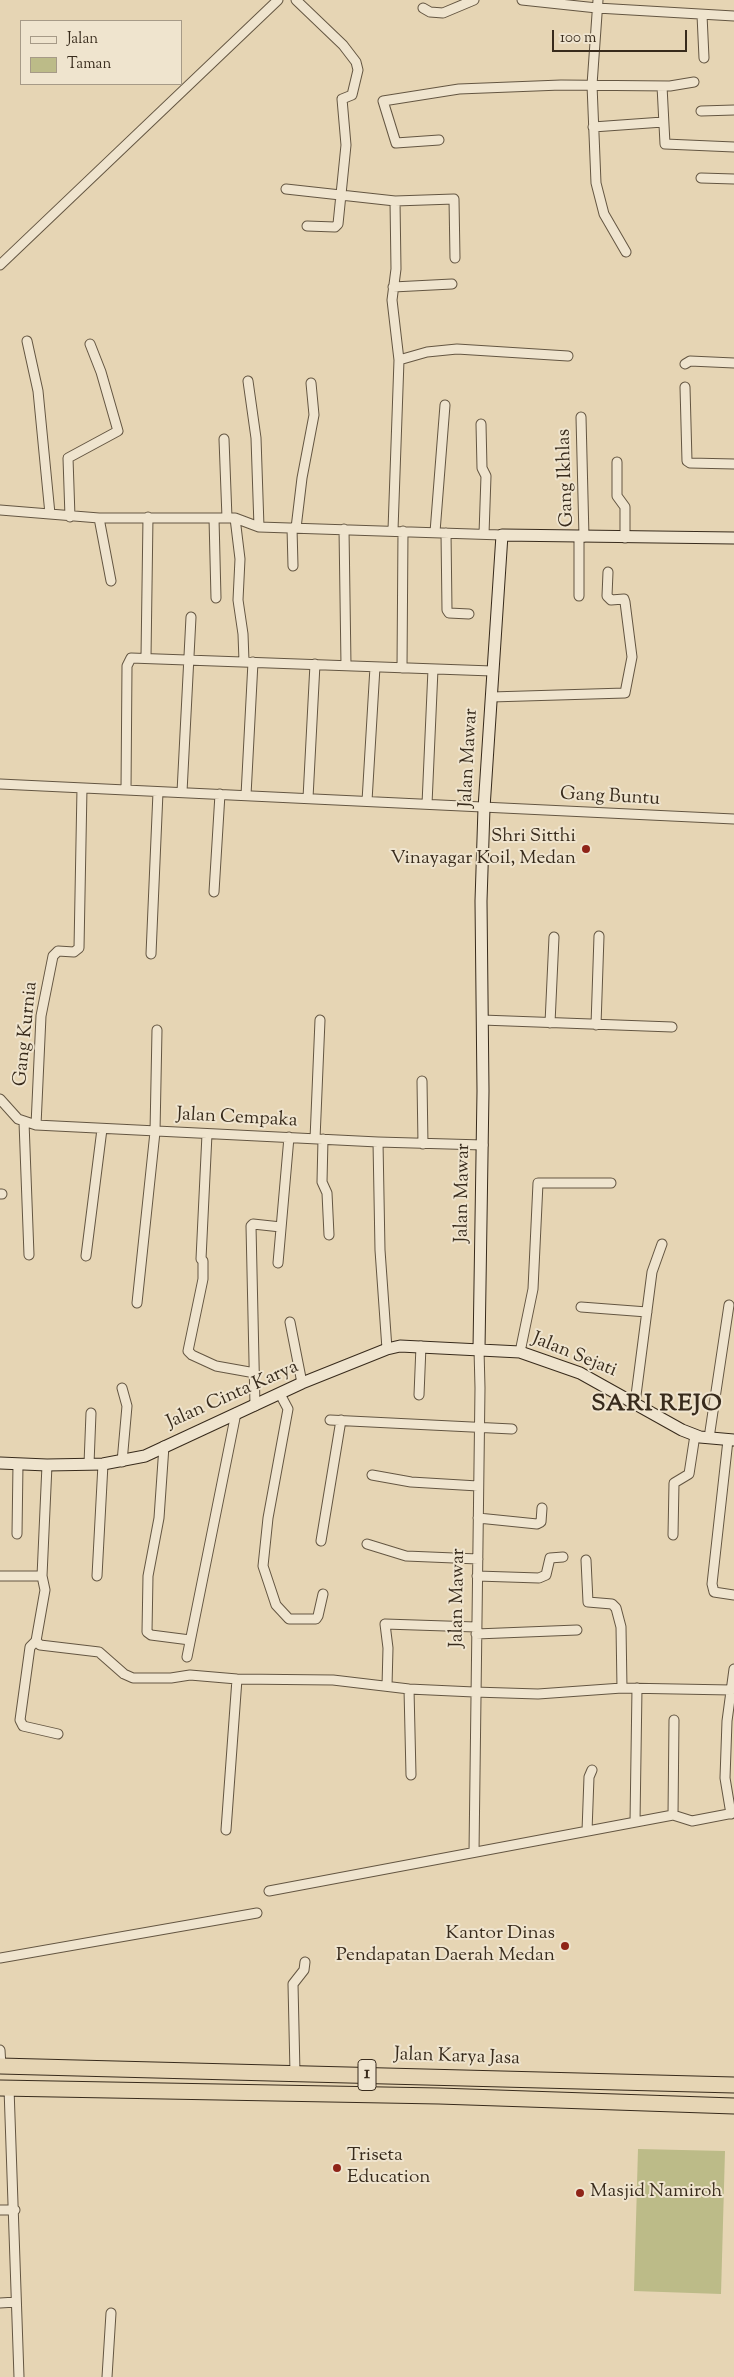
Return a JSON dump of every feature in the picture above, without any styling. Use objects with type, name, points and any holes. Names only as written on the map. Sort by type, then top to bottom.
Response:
[{"type":"highway","name":"Jalan Karya Jasa","points":[[0,2066],[734,2085]]},
{"type":"highway","points":[[439,2078],[439,2096]]},
{"type":"highway","name":"Jalan Karya Jasa","points":[[5,2088],[439,2096],[734,2106]]},
{"type":"street","points":[[0,265],[278,0]]},
{"type":"street","points":[[296,0],[343,45],[358,66],[358,75],[352,95],[342,99],[346,145],[336,226],[307,226]]},
{"type":"street","points":[[422,8],[430,12],[443,13],[474,0]]},
{"type":"street","points":[[522,0],[598,4],[702,15],[734,16]]},
{"type":"street","points":[[598,4],[592,85],[598,195],[604,214],[626,252]]},
{"type":"street","points":[[702,15],[704,58]]},
{"type":"street","points":[[439,140],[396,143],[383,102],[459,89],[592,85],[662,86],[694,82]]},
{"type":"street","points":[[662,86],[664,141],[667,145],[734,147]]},
{"type":"street","points":[[701,111],[734,110]]},
{"type":"street","points":[[593,127],[663,122]]},
{"type":"street","points":[[701,178],[734,179]]},
{"type":"street","points":[[286,189],[394,201],[454,199],[455,258]]},
{"type":"street","points":[[393,530],[399,418],[399,360],[392,309],[396,245],[394,201]]},
{"type":"street","points":[[393,288],[452,284]]},
{"type":"street","points":[[28,341],[38,391],[50,514]]},
{"type":"street","points":[[70,517],[68,458],[118,431],[101,372],[90,344]]},
{"type":"street","points":[[399,360],[427,352],[457,350],[568,356]]},
{"type":"street","points":[[685,364],[690,361],[734,363]]},
{"type":"street","points":[[248,381],[256,438],[258,527]]},
{"type":"street","points":[[293,566],[294,528],[314,415],[311,383]]},
{"type":"street","points":[[685,387],[688,461],[690,463],[734,464]]},
{"type":"street","points":[[436,532],[445,405]]},
{"type":"street","name":"Gang Ikhlas","points":[[579,596],[582,537],[581,417]]},
{"type":"street","points":[[481,424],[482,468],[486,476],[484,534]]},
{"type":"street","points":[[224,439],[231,518],[240,559],[238,600],[248,661],[246,795]]},
{"type":"street","points":[[617,462],[617,496],[624,507],[625,538]]},
{"type":"street","points":[[0,510],[70,517],[231,518],[258,527],[625,538],[734,538]]},
{"type":"street","points":[[146,657],[148,517]]},
{"type":"street","points":[[99,518],[111,581]]},
{"type":"street","points":[[214,518],[216,598]]},
{"type":"street","points":[[344,529],[346,666]]},
{"type":"street","points":[[402,668],[403,531]]},
{"type":"street","points":[[446,533],[447,610],[449,613],[469,614]]},
{"type":"street","name":"Jalan Mawar","points":[[474,1852],[474,1692],[478,1559],[479,1349],[483,1145],[481,902],[484,808],[502,535]]},
{"type":"street","points":[[491,697],[625,693],[632,657],[626,602],[624,599],[612,600],[607,596],[608,572]]},
{"type":"street","points":[[182,792],[191,617]]},
{"type":"street","points":[[126,790],[129,659],[146,657],[492,672]]},
{"type":"street","points":[[308,798],[315,664]]},
{"type":"street","points":[[367,801],[375,667]]},
{"type":"street","points":[[427,804],[433,669]]},
{"type":"street","name":"Gang Buntu","points":[[0,784],[734,819]]},
{"type":"street","name":"Gang Kurnia","points":[[36,1126],[41,1016],[53,956],[58,951],[74,952],[79,948],[82,788]]},
{"type":"street","points":[[151,954],[158,792]]},
{"type":"street","points":[[214,892],[220,794]]},
{"type":"street","points":[[550,1023],[554,936]]},
{"type":"street","points":[[596,1025],[599,936]]},
{"type":"street","points":[[320,1020],[319,1139],[322,1182],[327,1193],[329,1236]]},
{"type":"street","points":[[482,1020],[672,1028]]},
{"type":"street","points":[[137,1303],[154,1132],[157,1030]]},
{"type":"street","points":[[422,1081],[423,1144]]},
{"type":"street","name":"Jalan Cempaka","points":[[0,1099],[24,1122],[36,1126],[423,1144],[483,1145]]},
{"type":"street","points":[[24,1122],[29,1255]]},
{"type":"street","points":[[86,1256],[102,1129]]},
{"type":"street","points":[[207,1134],[201,1258],[204,1261],[203,1279],[188,1351],[192,1355],[216,1366],[255,1373]]},
{"type":"street","points":[[278,1264],[289,1137]]},
{"type":"street","points":[[378,1142],[380,1250],[387,1349]]},
{"type":"street","points":[[520,1352],[533,1289],[538,1184],[611,1183]]},
{"type":"street","points":[[255,1406],[251,1226],[253,1224],[281,1227]]},
{"type":"street","points":[[635,1403],[652,1272],[662,1244]]},
{"type":"street","points":[[709,1438],[729,1305]]},
{"type":"street","points":[[581,1307],[647,1312]]},
{"type":"street","points":[[290,1322],[302,1383]]},
{"type":"street","points":[[419,1395],[421,1346]]},
{"type":"street","name":"Jalan Cinta Karya","points":[[0,1463],[47,1465],[122,1462],[145,1456],[302,1383],[387,1349],[421,1346],[479,1349]]},
{"type":"street","name":"Jalan Sejati","points":[[479,1349],[520,1352],[580,1373],[682,1430],[709,1438],[731,1440]]},
{"type":"street","points":[[122,1388],[127,1406],[122,1462]]},
{"type":"street","points":[[280,1394],[288,1409],[268,1518],[263,1566],[276,1605],[289,1619],[316,1620],[323,1594]]},
{"type":"street","points":[[187,1657],[236,1413]]},
{"type":"street","points":[[89,1464],[91,1414]]},
{"type":"street","points":[[330,1420],[479,1429],[512,1429]]},
{"type":"street","points":[[321,1541],[341,1420]]},
{"type":"street","points":[[673,1535],[674,1483],[689,1474],[695,1435]]},
{"type":"street","points":[[731,1440],[712,1584],[714,1592],[734,1595]]},
{"type":"street","points":[[164,1446],[159,1518],[148,1576],[147,1632],[151,1635],[190,1640]]},
{"type":"street","points":[[17,1534],[18,1464]]},
{"type":"street","points":[[97,1576],[103,1464]]},
{"type":"street","points":[[47,1465],[42,1576],[45,1590],[36,1641],[30,1648],[20,1720],[23,1726],[58,1734]]},
{"type":"street","points":[[372,1475],[411,1482],[478,1486]]},
{"type":"street","points":[[478,1518],[537,1524],[540,1522],[542,1508]]},
{"type":"street","points":[[367,1544],[406,1556],[478,1559]]},
{"type":"street","points":[[477,1576],[540,1578],[546,1575],[550,1558],[563,1557]]},
{"type":"street","points":[[586,1560],[588,1602],[612,1604],[616,1608],[621,1627],[622,1688]]},
{"type":"street","points":[[0,1576],[42,1576]]},
{"type":"street","points":[[387,1686],[388,1648],[385,1623],[476,1630],[577,1630]]},
{"type":"street","points":[[36,1641],[40,1644],[99,1652],[124,1674],[132,1678],[171,1678],[190,1675],[237,1679],[333,1680],[409,1689],[538,1694],[622,1688],[731,1690]]},
{"type":"street","points":[[269,1891],[673,1815],[692,1822],[732,1814],[725,1778],[734,1669]]},
{"type":"street","points":[[226,1830],[237,1679]]},
{"type":"street","points":[[635,1822],[637,1688]]},
{"type":"street","points":[[409,1689],[411,1774]]},
{"type":"street","points":[[673,1815],[674,1720]]},
{"type":"street","points":[[587,1831],[589,1777],[592,1770]]},
{"type":"street","points":[[0,1958],[257,1913]]},
{"type":"street","points":[[296,2073],[293,1984],[304,1970],[305,1962]]},
{"type":"street","points":[[0,2050],[0,2066]]},
{"type":"street","points":[[5,2088],[14,2210],[19,2377]]},
{"type":"street","points":[[0,2210],[14,2210]]},
{"type":"street","points":[[0,2303],[16,2302]]},
{"type":"street","points":[[107,2377],[112,2313]]},
{"type":"green space","points":[[638,2149],[725,2151],[721,2294],[634,2291]]},
{"type":"place","name":"Shri Sitthi Vinayagar Koil, Medan","points":[[586,849]]},
{"type":"place","name":"Kantor Dinas Pendapatan Daerah Medan","points":[[565,1946]]},
{"type":"place","name":"Triseta Education","points":[[337,2168]]},
{"type":"place","name":"Masjid Namiroh","points":[[580,2193]]},
{"type":"district","name":"SARI REJO","points":[[657,1406]]}]
